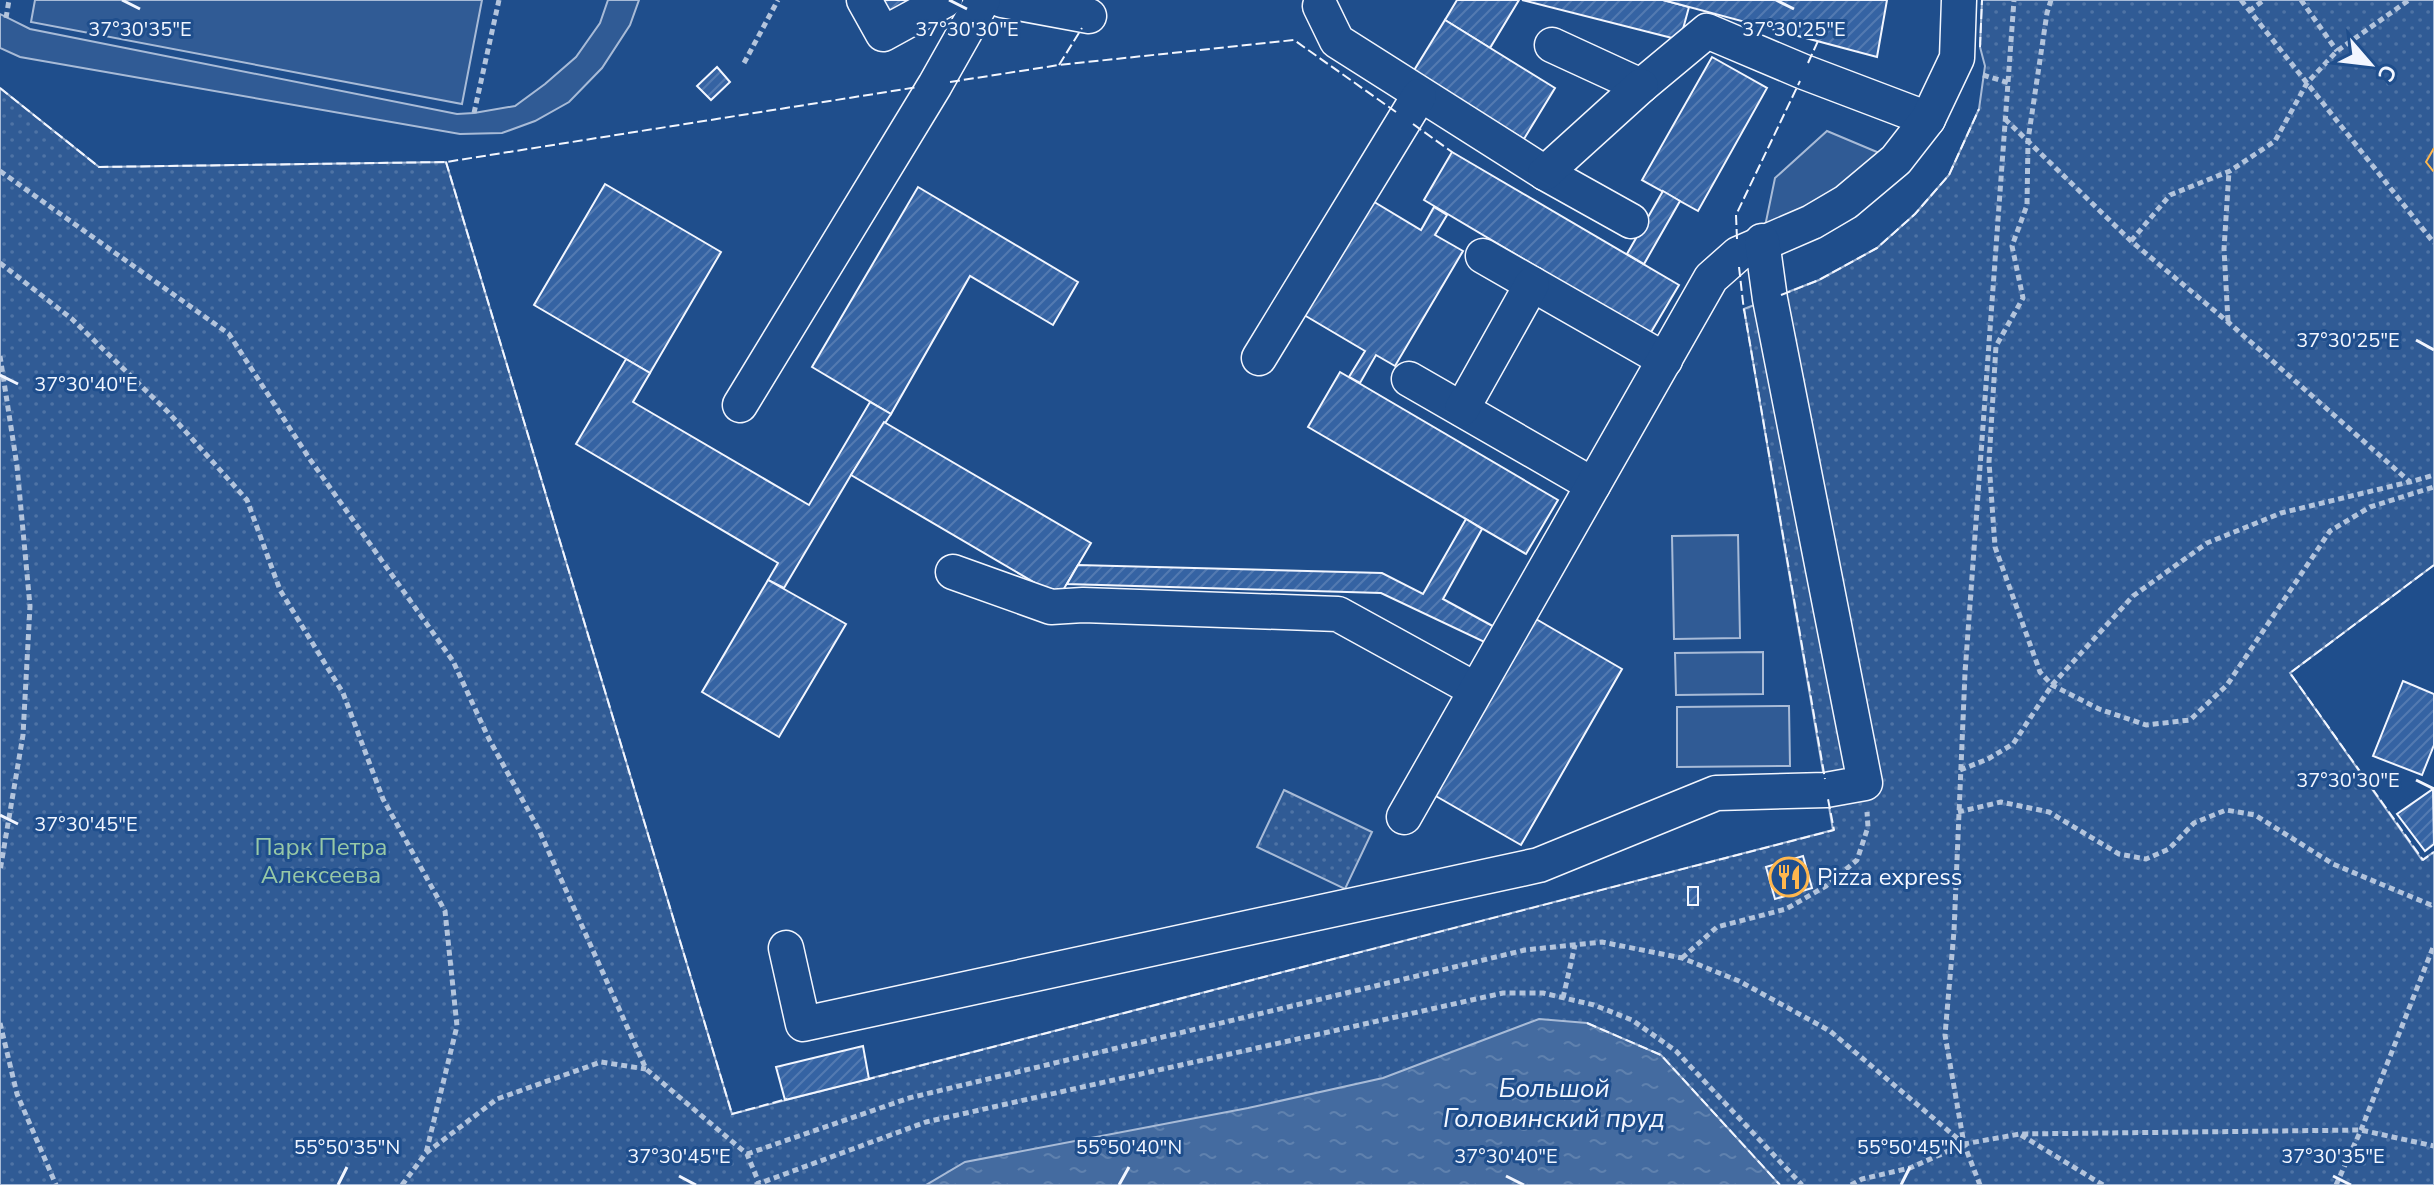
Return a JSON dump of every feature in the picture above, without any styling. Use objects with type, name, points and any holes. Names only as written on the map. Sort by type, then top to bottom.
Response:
[{"type":"lane","points":[[864,0],[883,34],[945,0]]},
{"type":"lane","points":[[740,405],[935,85],[983,0]]},
{"type":"lane","points":[[1002,0],[1089,16]]},
{"type":"lane","points":[[1404,817],[1711,278],[1750,248],[1812,222],[1846,202],[1896,160],[1928,119],[1957,58],[1959,0]]},
{"type":"lane","points":[[1320,6],[1337,41],[1419,96],[1631,221]]},
{"type":"lane","points":[[1545,173],[1707,31],[1928,119]]},
{"type":"lane","points":[[1552,45],[1641,86]]},
{"type":"lane","points":[[1259,358],[1419,96]]},
{"type":"lane","points":[[786,948],[803,1024],[1539,865],[1716,793],[1826,790],[1865,783],[1770,299],[1750,248]]},
{"type":"lane","points":[[1483,256],[1665,360]]},
{"type":"lane","points":[[1462,409],[1532,284]]},
{"type":"lane","points":[[1409,379],[1593,485]]},
{"type":"lane","points":[[953,572],[1051,607],[1083,605],[1338,614],[1476,690]]},
{"type":"path","points":[[6,18],[9,0]]},
{"type":"path","points":[[474,113],[499,0]]},
{"type":"path","points":[[744,63],[778,0]]},
{"type":"path","points":[[1980,1185],[1964,1144],[1945,1035],[1954,931],[1965,673],[2014,0]]},
{"type":"path","points":[[2051,0],[2028,140],[2027,205],[2012,246],[2023,298],[1996,346],[1989,462],[1995,547],[2040,672],[2052,685],[2099,709],[2146,725],[2190,720],[2227,685],[2330,531],[2370,507],[2434,487]]},
{"type":"path","points":[[2241,0],[2434,243]]},
{"type":"path","points":[[2249,11],[2264,0]]},
{"type":"path","points":[[2301,0],[2337,51]]},
{"type":"path","points":[[2131,241],[2170,195],[2230,171],[2275,141],[2307,83],[2337,51],[2409,0]]},
{"type":"path","points":[[2005,119],[2131,241],[2410,482]]},
{"type":"path","points":[[0,171],[229,334],[309,458],[453,661],[489,739],[539,830],[646,1069],[747,1154],[757,1184],[926,1122],[1503,993],[1543,993],[1594,1005],[1632,1020],[1676,1051],[1802,1185]]},
{"type":"path","points":[[2228,322],[2224,249],[2230,171]]},
{"type":"path","points":[[0,263],[72,319],[147,391],[247,500],[280,590],[343,693],[383,799],[445,911],[457,1026],[426,1153]]},
{"type":"path","points":[[0,356],[17,466],[30,606],[23,735],[0,871]]},
{"type":"path","points":[[1960,770],[1988,759],[2013,744],[2052,685],[2133,596],[2207,543],[2281,513],[2434,475]]},
{"type":"path","points":[[1682,958],[1717,927],[1786,909],[1826,886],[1857,860],[1868,827],[1865,783]]},
{"type":"path","points":[[1958,812],[2001,802],[2049,812],[2119,854],[2146,859],[2169,849],[2194,823],[2226,810],[2255,815],[2333,864],[2431,905],[2434,903]]},
{"type":"path","points":[[747,1154],[909,1098],[1525,950],[1602,942],[1682,958],[1739,981],[1830,1031],[1964,1144]]},
{"type":"path","points":[[1563,998],[1575,945]]},
{"type":"path","points":[[2336,1185],[2434,945]]},
{"type":"path","points":[[0,1023],[17,1094],[56,1185]]},
{"type":"path","points":[[402,1185],[426,1153],[497,1099],[601,1062],[646,1069]]},
{"type":"path","points":[[1851,1185],[1862,1179],[1910,1168],[1964,1144],[2020,1134],[2361,1130],[2434,1146]]},
{"type":"path","points":[[2020,1134],[2103,1185]]},
{"type":"shaded area","points":[[35,0],[482,0],[462,104],[31,22]]},
{"type":"shaded area","points":[[608,0],[639,0],[630,25],[602,68],[569,102],[535,121],[502,133],[460,134],[20,57],[0,48],[0,14],[30,29],[457,114],[474,113],[515,106],[545,84],[576,57],[600,23]]},
{"type":"shaded area","points":[[1827,131],[1896,160],[1762,241],[1775,178]]},
{"type":"shaded area","points":[[1738,535],[1740,638],[1674,639],[1672,536]]},
{"type":"shaded area","points":[[1763,652],[1763,694],[1676,695],[1675,653]]},
{"type":"shaded area","points":[[1789,706],[1790,766],[1677,767],[1677,707]]},
{"type":"green space","name":"Парк Петра Алексеева","points":[[1982,0],[2434,0],[2434,565],[2290,673],[2422,860],[2434,852],[2434,1185],[0,1185],[0,88],[99,167],[446,162],[732,1114],[1833,830],[1744,309],[1819,280],[1877,248],[1915,214],[1949,175],[1979,109],[1985,66],[1980,47]]},
{"type":"green space","points":[[1284,790],[1372,832],[1345,889],[1257,847]]},
{"type":"water","name":"Большой Головинский пруд","points":[[1539,1019],[1587,1023],[1661,1055],[1780,1185],[926,1185],[965,1162],[1248,1108],[1383,1078]]},
{"type":"building","points":[[880,0],[916,0],[889,15]]},
{"type":"building","points":[[1457,0],[1519,0],[1490,48],[1445,20]]},
{"type":"building","points":[[1522,0],[1663,0],[1689,7],[1680,40]]},
{"type":"building","points":[[1663,0],[1887,0],[1877,57]]},
{"type":"building","points":[[1445,20],[1555,88],[1524,139],[1413,72]]},
{"type":"building","points":[[1712,57],[1767,88],[1698,211],[1642,180]]},
{"type":"building","points":[[717,67],[730,82],[711,100],[697,86]]},
{"type":"building","points":[[1452,152],[1679,285],[1650,334],[1424,200]]},
{"type":"building","points":[[605,184],[721,252],[650,373],[534,305]]},
{"type":"building","points":[[918,187],[1078,282],[1053,325],[970,276],[891,414],[812,367]]},
{"type":"building","points":[[1663,191],[1680,201],[1644,264],[1627,254]]},
{"type":"building","points":[[1366,197],[1421,230],[1434,207],[1447,215],[1435,235],[1463,251],[1395,366],[1376,355],[1360,383],[1349,377],[1365,351],[1299,312]]},
{"type":"building","points":[[626,359],[650,373],[633,402],[809,505],[870,402],[891,414],[784,588],[768,580],[778,563],[576,444]]},
{"type":"building","points":[[1340,372],[1558,500],[1526,554],[1308,427]]},
{"type":"building","points":[[884,422],[1091,543],[1059,597],[851,475]]},
{"type":"building","points":[[1466,519],[1482,529],[1443,599],[1522,642],[1514,656],[1381,593],[1067,584],[1078,565],[1382,573],[1423,594]]},
{"type":"building","points":[[768,580],[846,624],[779,737],[702,692]]},
{"type":"building","points":[[1536,619],[1622,669],[1521,845],[1434,795]]},
{"type":"building","points":[[2403,681],[2434,694],[2434,745],[2422,775],[2373,756]]},
{"type":"building","points":[[2433,789],[2434,844],[2425,851],[2397,814]]},
{"type":"building","name":"Pizza express","points":[[1803,856],[1812,888],[1775,899],[1766,867]]},
{"type":"building","points":[[1688,887],[1698,887],[1698,905],[1688,905]]},
{"type":"building","points":[[863,1046],[869,1079],[785,1100],[776,1067]]},
{"type":"fence","points":[[1980,47],[1982,0]]},
{"type":"fence","points":[[1059,65],[1082,28]]},
{"type":"fence","points":[[950,82],[1059,65],[1294,40],[1396,112]]},
{"type":"fence","points":[[1808,63],[1818,41]]},
{"type":"fence","points":[[1737,239],[1736,215],[1800,81]]},
{"type":"fence","points":[[0,88],[99,167],[446,162],[918,87]]},
{"type":"fence","points":[[1781,295],[1819,280],[1877,248],[1915,214],[1949,175],[1979,109]]},
{"type":"fence","points":[[1413,124],[1452,152]]},
{"type":"fence","points":[[446,162],[732,1114],[787,1099]]},
{"type":"fence","points":[[1739,267],[1744,311]]},
{"type":"fence","points":[[1744,309],[1825,779]]},
{"type":"fence","points":[[2434,565],[2290,673],[2423,860],[2434,852]]},
{"type":"fence","points":[[865,1080],[1834,830],[1828,799]]},
{"type":"fence","points":[[1587,1023],[1661,1055],[1780,1185]]},
{"type":"power","points":[[2434,148],[2426,162],[2434,172]]},
{"type":"place","name":"Pizza express","points":[[1789,877]]}]
